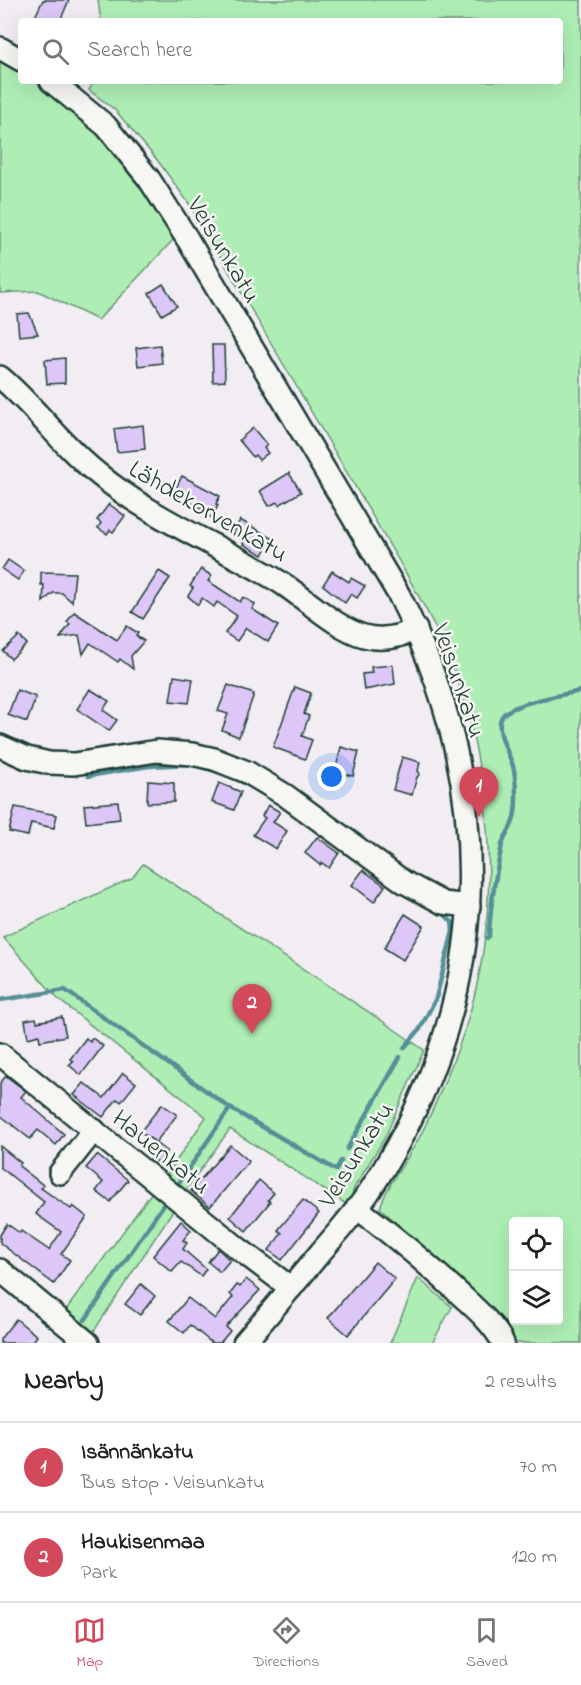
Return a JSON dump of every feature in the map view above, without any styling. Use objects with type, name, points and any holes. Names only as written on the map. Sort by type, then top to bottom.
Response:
[{"type":"street","points":[[0,48],[18,58]]},
{"type":"street","name":"Veisunkatu","points":[[55,84],[106,126],[149,179],[173,214],[399,595],[416,629],[444,701],[453,731],[464,786],[470,848],[469,906],[464,955],[454,1000],[435,1061],[406,1131],[370,1191],[244,1343]]},
{"type":"street","name":"Lähdekorvenkatu","points":[[0,377],[94,472],[143,508],[279,582],[352,632],[373,638],[390,638],[403,636],[416,629]]},
{"type":"street","points":[[0,746],[27,758],[49,763],[74,764],[158,751],[192,754],[214,759],[247,772],[285,795],[419,891],[443,903],[469,906]]},
{"type":"street","name":"Hauenkatu","points":[[0,1054],[239,1249],[291,1288]]},
{"type":"street","points":[[60,1173],[94,1130]]},
{"type":"street","points":[[357,1208],[412,1251],[455,1289],[481,1314],[503,1343]]},
{"type":"street","points":[[0,1270],[88,1343]]},
{"type":"green space","points":[[98,0],[581,0],[581,1343],[513,1343],[475,1294],[380,1208],[424,1129],[444,1084],[472,1005],[482,961],[489,870],[487,825],[473,735],[456,675],[443,643],[403,568],[190,205],[158,161],[115,110],[89,90],[92,84],[563,84],[563,18],[101,18]]},
{"type":"green space","points":[[0,62],[6,62],[18,70],[18,84],[39,84],[85,117],[121,153],[175,238],[98,320],[38,291],[0,293]]},
{"type":"green space","points":[[143,864],[424,1050],[384,1139],[354,1188],[349,1206],[230,1129],[182,1195],[164,1179],[206,1117],[58,999],[3,937],[132,878]]},
{"type":"green space","points":[[155,1188],[176,1206],[90,1337],[63,1314]]},
{"type":"green space","points":[[418,1278],[452,1307],[432,1343],[390,1343]]},
{"type":"building","points":[[43,0],[69,0],[61,18],[34,18]]},
{"type":"building","points":[[163,284],[177,306],[162,315],[149,293]]},
{"type":"building","points":[[29,313],[38,334],[19,336],[17,314]]},
{"type":"building","points":[[160,345],[162,363],[138,366],[136,348]]},
{"type":"building","points":[[212,345],[224,345],[225,381],[213,382]]},
{"type":"building","points":[[65,358],[65,383],[47,384],[45,360]]},
{"type":"building","points":[[143,425],[145,449],[117,452],[114,429]]},
{"type":"building","points":[[253,428],[267,445],[264,448],[268,453],[259,460],[255,455],[253,457],[239,440]]},
{"type":"building","points":[[289,473],[301,492],[279,505],[277,502],[269,506],[260,491]]},
{"type":"building","points":[[182,476],[220,496],[212,518],[201,512],[202,509],[173,494]]},
{"type":"building","points":[[109,504],[125,516],[113,532],[110,530],[107,534],[98,528],[101,523],[97,520]]},
{"type":"building","points":[[240,520],[272,538],[263,555],[243,544],[244,541],[233,534]]},
{"type":"building","points":[[8,560],[24,571],[18,580],[2,569]]},
{"type":"building","points":[[201,569],[212,576],[208,581],[240,602],[243,597],[255,604],[252,609],[278,626],[268,642],[246,628],[237,641],[225,633],[237,616],[217,602],[214,607],[202,598],[198,605],[188,596],[193,588],[190,586]]},
{"type":"building","points":[[159,571],[170,578],[143,619],[132,612]]},
{"type":"building","points":[[332,571],[349,582],[351,578],[365,586],[357,598],[351,594],[345,603],[323,585]]},
{"type":"building","points":[[41,572],[75,573],[72,602],[62,593],[53,593],[43,602],[44,585],[41,585]]},
{"type":"building","points":[[74,612],[117,640],[127,626],[138,633],[136,636],[144,641],[131,656],[133,669],[120,659],[118,662],[90,643],[83,654],[79,635],[60,638],[70,624],[67,622]]},
{"type":"building","points":[[19,636],[27,644],[11,659],[3,651]]},
{"type":"building","points":[[393,665],[395,684],[364,690],[362,674],[372,673],[371,667]]},
{"type":"building","points":[[174,676],[193,679],[189,703],[170,701]]},
{"type":"building","points":[[228,685],[254,694],[239,737],[222,730],[228,714],[218,711]]},
{"type":"building","points":[[295,687],[311,693],[304,714],[309,716],[302,736],[312,740],[305,759],[273,747]]},
{"type":"building","points":[[90,689],[109,701],[103,710],[117,720],[109,731],[77,709]]},
{"type":"building","points":[[17,690],[36,697],[27,722],[8,715]]},
{"type":"building","points":[[341,747],[359,752],[353,776],[335,772]]},
{"type":"building","points":[[402,757],[420,762],[418,771],[420,774],[412,795],[393,790]]},
{"type":"building","points":[[148,781],[174,783],[174,802],[147,803]]},
{"type":"building","points":[[219,783],[241,792],[234,810],[212,802]]},
{"type":"building","points":[[118,802],[120,819],[86,823],[84,805]]},
{"type":"building","points":[[268,805],[280,812],[273,822],[287,831],[276,849],[253,835],[265,818],[262,816]]},
{"type":"building","points":[[15,807],[57,815],[54,828],[31,823],[28,836],[9,832]]},
{"type":"building","points":[[317,837],[339,853],[329,868],[322,863],[320,865],[305,853]]},
{"type":"building","points":[[363,870],[385,886],[374,902],[352,885]]},
{"type":"building","points":[[405,914],[424,926],[403,960],[384,948]]},
{"type":"building","points":[[62,1017],[66,1036],[40,1041],[39,1035],[28,1038],[25,1020],[36,1018],[37,1022]]},
{"type":"building","points":[[86,1038],[90,1042],[92,1038],[103,1046],[81,1075],[69,1065],[73,1061],[70,1059]]},
{"type":"building","points":[[123,1073],[136,1083],[121,1102],[117,1099],[103,1117],[74,1095],[84,1083],[104,1098]]},
{"type":"building","points":[[6,1076],[26,1091],[21,1097],[64,1134],[56,1145],[38,1130],[30,1139],[0,1115],[0,1083]]},
{"type":"building","points":[[162,1104],[177,1115],[155,1143],[167,1151],[159,1163],[146,1153],[154,1141],[140,1132]]},
{"type":"building","points":[[230,1145],[249,1161],[210,1207],[191,1191]]},
{"type":"building","points":[[0,1146],[21,1163],[19,1166],[43,1185],[41,1188],[71,1209],[73,1206],[87,1217],[61,1254],[70,1260],[54,1284],[0,1243],[0,1235],[7,1224],[49,1250],[61,1232],[36,1214],[44,1202],[0,1167]]},
{"type":"building","points":[[97,1155],[128,1180],[110,1202],[96,1191],[103,1182],[86,1168]]},
{"type":"building","points":[[259,1180],[274,1193],[268,1200],[270,1202],[246,1231],[230,1217]]},
{"type":"building","points":[[303,1200],[319,1213],[282,1260],[269,1250],[282,1233],[278,1230]]},
{"type":"building","points":[[181,1221],[191,1230],[183,1240],[187,1243],[183,1249],[206,1269],[201,1276],[181,1262],[172,1272],[153,1256]]},
{"type":"building","points":[[218,1249],[230,1260],[220,1272],[208,1262]]},
{"type":"building","points":[[375,1262],[395,1279],[348,1335],[328,1318]]},
{"type":"building","points":[[246,1279],[260,1290],[226,1327],[230,1331],[220,1343],[212,1343],[190,1325],[184,1333],[169,1321],[188,1298],[215,1319],[233,1297],[230,1294]]},
{"type":"building","points":[[141,1284],[155,1296],[140,1315],[125,1304]]},
{"type":"building","points":[[16,1319],[37,1336],[32,1343],[0,1343],[0,1339]]},
{"type":"waterway","points":[[487,938],[502,845],[511,827],[516,804],[514,769],[503,740],[500,720],[508,711],[517,707],[581,691]]},
{"type":"waterway","points":[[88,776],[149,766],[191,764],[222,773]]},
{"type":"waterway","points":[[232,777],[254,788]]},
{"type":"waterway","points":[[404,1048],[420,1029],[436,998],[453,931],[452,922],[441,911]]},
{"type":"waterway","points":[[0,1000],[65,990],[230,1108],[336,1170],[341,1161]]},
{"type":"waterway","points":[[347,1149],[400,1057]]},
{"type":"waterway","points":[[175,1189],[230,1108]]},
{"type":"waterway","points":[[85,1320],[168,1198]]},
{"type":"place","name":"Isännänkatu","points":[[479,817]]},
{"type":"place","name":"Haukisenmaa","points":[[252,1034]]}]
